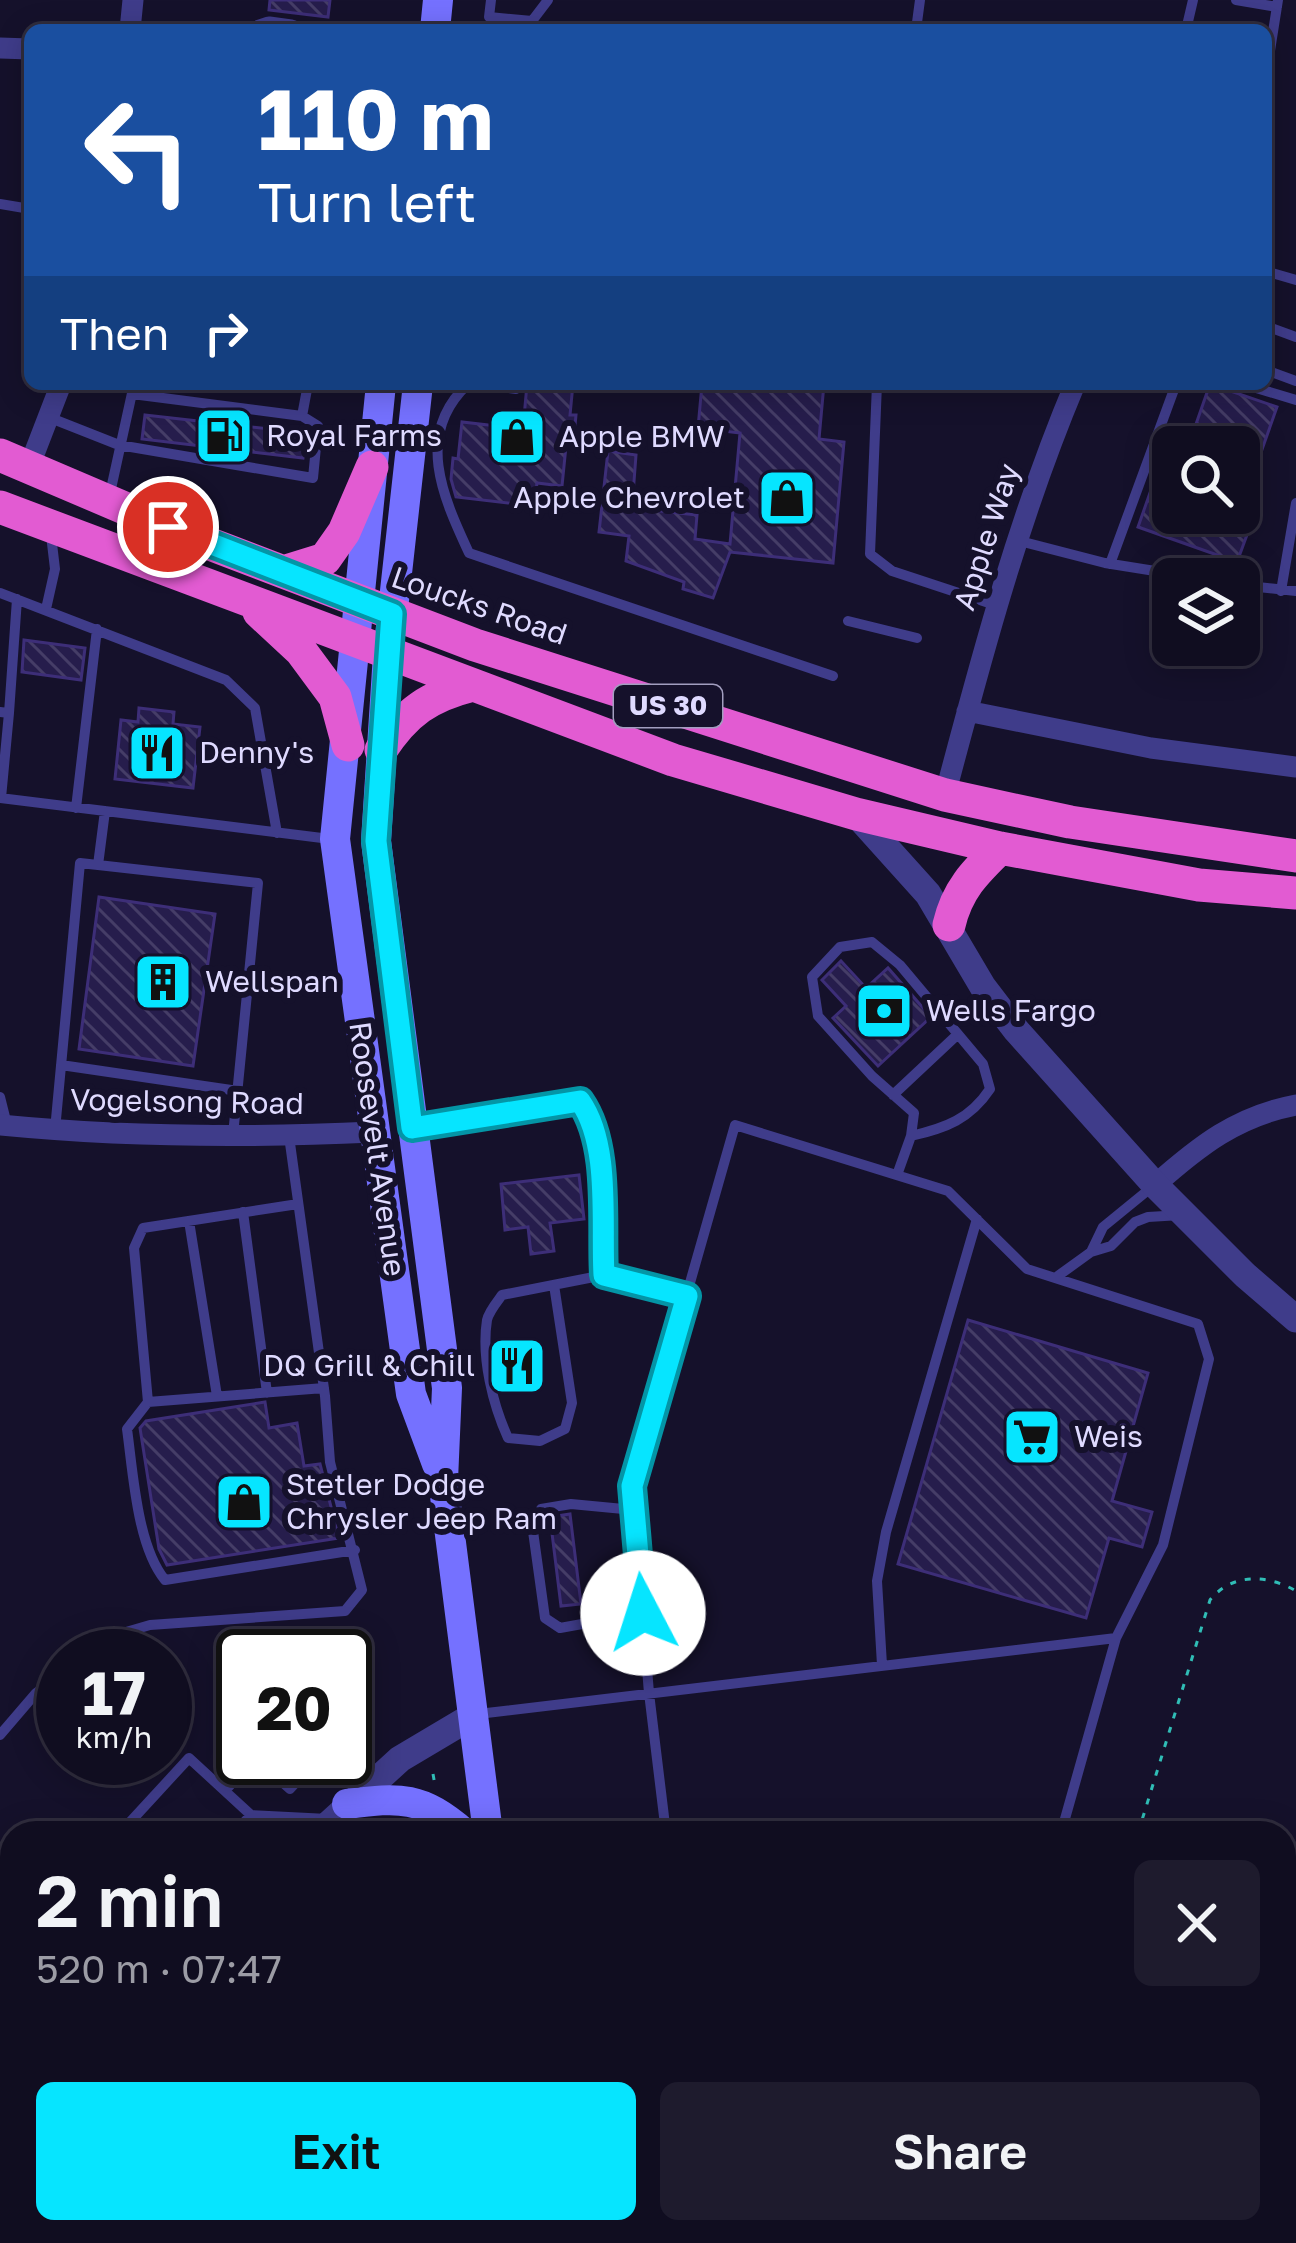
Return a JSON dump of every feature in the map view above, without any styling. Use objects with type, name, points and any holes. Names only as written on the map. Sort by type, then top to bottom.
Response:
[{"type":"highway","name":"Loucks Road","points":[[15,461],[475,645],[945,794]]},
{"type":"highway","points":[[283,572],[326,559],[344,532],[372,467]]},
{"type":"highway","name":"US 30","points":[[0,508],[673,760],[856,814],[1000,848],[1199,885],[1296,893]]},
{"type":"highway","points":[[249,602],[301,651],[364,748],[422,703],[473,685]]},
{"type":"highway","name":"US 30","points":[[945,794],[1070,822],[1296,856]]},
{"type":"highway","points":[[950,925],[969,878],[1000,848]]},
{"type":"main road","name":"Roosevelt Avenue","points":[[380,390],[354,641],[378,876],[447,1388],[442,1480],[487,1821]]},
{"type":"main road","name":"Roosevelt Avenue","points":[[417,390],[388,654],[335,839],[411,1394],[442,1480]]},
{"type":"main road","points":[[374,1132],[386,1133],[398,1156],[423,1313],[442,1352]]},
{"type":"main road","points":[[332,1818],[412,1800],[450,1821]]},
{"type":"street","points":[[15,461],[48,417],[59,390]]},
{"type":"street","name":"Apple Way","points":[[945,794],[995,605],[1036,477],[1072,390]]},
{"type":"street","points":[[967,711],[1151,748],[1296,767]]},
{"type":"street","points":[[856,814],[928,894],[983,987],[1016,1030],[1155,1186],[1296,1319]]},
{"type":"street","points":[[1155,1186],[1227,1126],[1267,1110],[1296,1105]]},
{"type":"street","name":"Vogelsong Road","points":[[3,1125],[233,1136],[374,1132]]},
{"type":"street","points":[[332,1818],[400,1759],[474,1715]]},
{"type":"lane","points":[[491,0],[489,17],[522,24]]},
{"type":"lane","points":[[1236,0],[1277,3],[1272,36]]},
{"type":"lane","points":[[109,501],[133,390]]},
{"type":"lane","points":[[48,417],[119,446],[313,478],[318,425],[302,416],[139,390]]},
{"type":"lane","points":[[302,416],[307,390]]},
{"type":"lane","points":[[463,390],[444,411],[436,474],[469,554],[833,676]]},
{"type":"lane","points":[[877,390],[871,554],[892,572],[995,605]]},
{"type":"lane","points":[[1110,563],[1174,390]]},
{"type":"lane","points":[[1264,390],[1296,400]]},
{"type":"lane","points":[[1281,591],[1296,502]]},
{"type":"lane","points":[[46,609],[55,569],[50,527]]},
{"type":"lane","points":[[1016,541],[1152,570]]},
{"type":"lane","points":[[1260,588],[1296,591]]},
{"type":"lane","points":[[0,592],[226,680],[254,708],[277,833]]},
{"type":"lane","points":[[17,599],[4,712],[1,798],[335,839]]},
{"type":"lane","points":[[848,621],[917,638]]},
{"type":"lane","points":[[76,808],[97,629]]},
{"type":"lane","points":[[98,865],[105,812]]},
{"type":"lane","points":[[55,1130],[80,863],[258,883],[233,1136]]},
{"type":"lane","points":[[897,1175],[914,1113],[818,1016],[812,977],[841,947],[872,942],[900,965],[983,1064],[990,1089],[976,1110],[945,1128],[911,1136]]},
{"type":"lane","points":[[893,1095],[957,1035]]},
{"type":"lane","points":[[61,1065],[238,1091]]},
{"type":"lane","points":[[0,1096],[3,1125]]},
{"type":"lane","points":[[412,1128],[580,1101],[592,1118],[604,1204],[604,1275]]},
{"type":"lane","points":[[665,1821],[632,1486],[735,1125],[948,1191],[1027,1269],[1198,1324],[1209,1359],[1162,1545],[1116,1637],[1064,1821]]},
{"type":"lane","points":[[136,1629],[345,1611],[362,1590],[330,1462],[289,1136]]},
{"type":"lane","points":[[1091,1252],[1103,1227],[1155,1186]]},
{"type":"lane","points":[[298,1204],[143,1228],[134,1247],[148,1402],[127,1429],[152,1564],[165,1580],[355,1550]]},
{"type":"lane","points":[[243,1212],[267,1393]]},
{"type":"lane","points":[[1055,1278],[1091,1252],[1111,1246],[1135,1222],[1185,1215]]},
{"type":"lane","points":[[882,1665],[877,1581],[886,1532],[977,1219]]},
{"type":"lane","points":[[189,1221],[217,1396]]},
{"type":"lane","points":[[554,1285],[572,1403],[565,1429],[540,1441],[508,1438],[496,1412],[488,1363],[487,1317],[502,1294],[604,1275],[687,1296]]},
{"type":"lane","points":[[148,1402],[324,1388]]},
{"type":"lane","points":[[634,1510],[571,1504],[541,1509],[532,1524],[545,1618],[560,1628],[643,1613]]},
{"type":"lane","points":[[474,1715],[1116,1637]]},
{"type":"lane","points":[[0,1735],[36,1696]]},
{"type":"lane","points":[[131,1821],[189,1758],[251,1815],[332,1818]]},
{"type":"lane","points":[[225,1791],[230,1785]]},
{"type":"lane","points":[[245,1821],[251,1815]]},
{"type":"path","points":[[1142,1821],[1210,1600],[1229,1582],[1246,1579],[1277,1582],[1296,1591]]},
{"type":"building","points":[[270,0],[330,0],[328,17],[269,10]]},
{"type":"building","name":"Apple BMW","points":[[526,390],[572,390],[573,447],[566,446],[562,486],[537,483],[534,506],[456,497],[451,479],[462,422],[523,429]]},
{"type":"building","name":"Apple Chevrolet","points":[[701,390],[823,390],[819,439],[844,442],[833,563],[730,552],[713,598],[626,561],[629,536],[599,532],[608,451],[636,455],[632,508],[697,515],[695,539],[730,544],[740,433],[698,428]]},
{"type":"building","points":[[1208,390],[1227,390],[1277,407],[1260,455],[1260,426],[1195,426]]},
{"type":"building","name":"Royal Farms","points":[[145,415],[306,433],[303,458],[142,439]]},
{"type":"building","points":[[1152,487],[1152,532],[1138,527]]},
{"type":"building","points":[[1158,534],[1247,534],[1238,558],[1226,558]]},
{"type":"building","points":[[24,640],[85,648],[81,680],[22,672]]},
{"type":"building","name":"Denny's","points":[[139,708],[174,712],[173,724],[200,727],[193,788],[115,779],[121,720],[138,722]]},
{"type":"building","name":"Wellspan","points":[[99,897],[215,914],[193,1066],[79,1049]]},
{"type":"building","name":"Wells Fargo","points":[[841,961],[866,988],[888,968],[931,1017],[878,1066],[833,1018],[846,1006],[822,980]]},
{"type":"building","points":[[579,1175],[584,1219],[550,1223],[554,1251],[531,1254],[528,1227],[505,1230],[501,1184]]},
{"type":"building","name":"Weis","points":[[968,1320],[1148,1373],[1112,1501],[1152,1512],[1142,1547],[1109,1538],[1086,1618],[898,1564]]},
{"type":"building","name":"Stetler Dodge Chrysler Jeep Ram","points":[[265,1402],[269,1428],[297,1423],[304,1466],[320,1464],[339,1538],[167,1565],[159,1549],[140,1428],[146,1421]]},
{"type":"building","points":[[570,1514],[581,1604],[561,1606],[550,1517]]},
{"type":"place","name":"Royal Farms","points":[[224,436]]},
{"type":"place","name":"Apple BMW","points":[[517,437]]},
{"type":"place","name":"Apple Chevrolet","points":[[787,498]]},
{"type":"place","name":"Denny's","points":[[157,753]]},
{"type":"place","name":"Wellspan","points":[[163,982]]},
{"type":"place","name":"Wells Fargo","points":[[884,1011]]},
{"type":"place","name":"DQ Grill & Chill","points":[[517,1366]]},
{"type":"place","name":"Weis","points":[[1032,1437]]},
{"type":"place","name":"Stetler Dodge Chrysler Jeep Ram","points":[[244,1502]]},
{"type":"route","points":[[168,527],[392,614],[376,841],[412,1128],[580,1101],[592,1118],[604,1204],[604,1275],[687,1296],[632,1486],[643,1613]]}]
